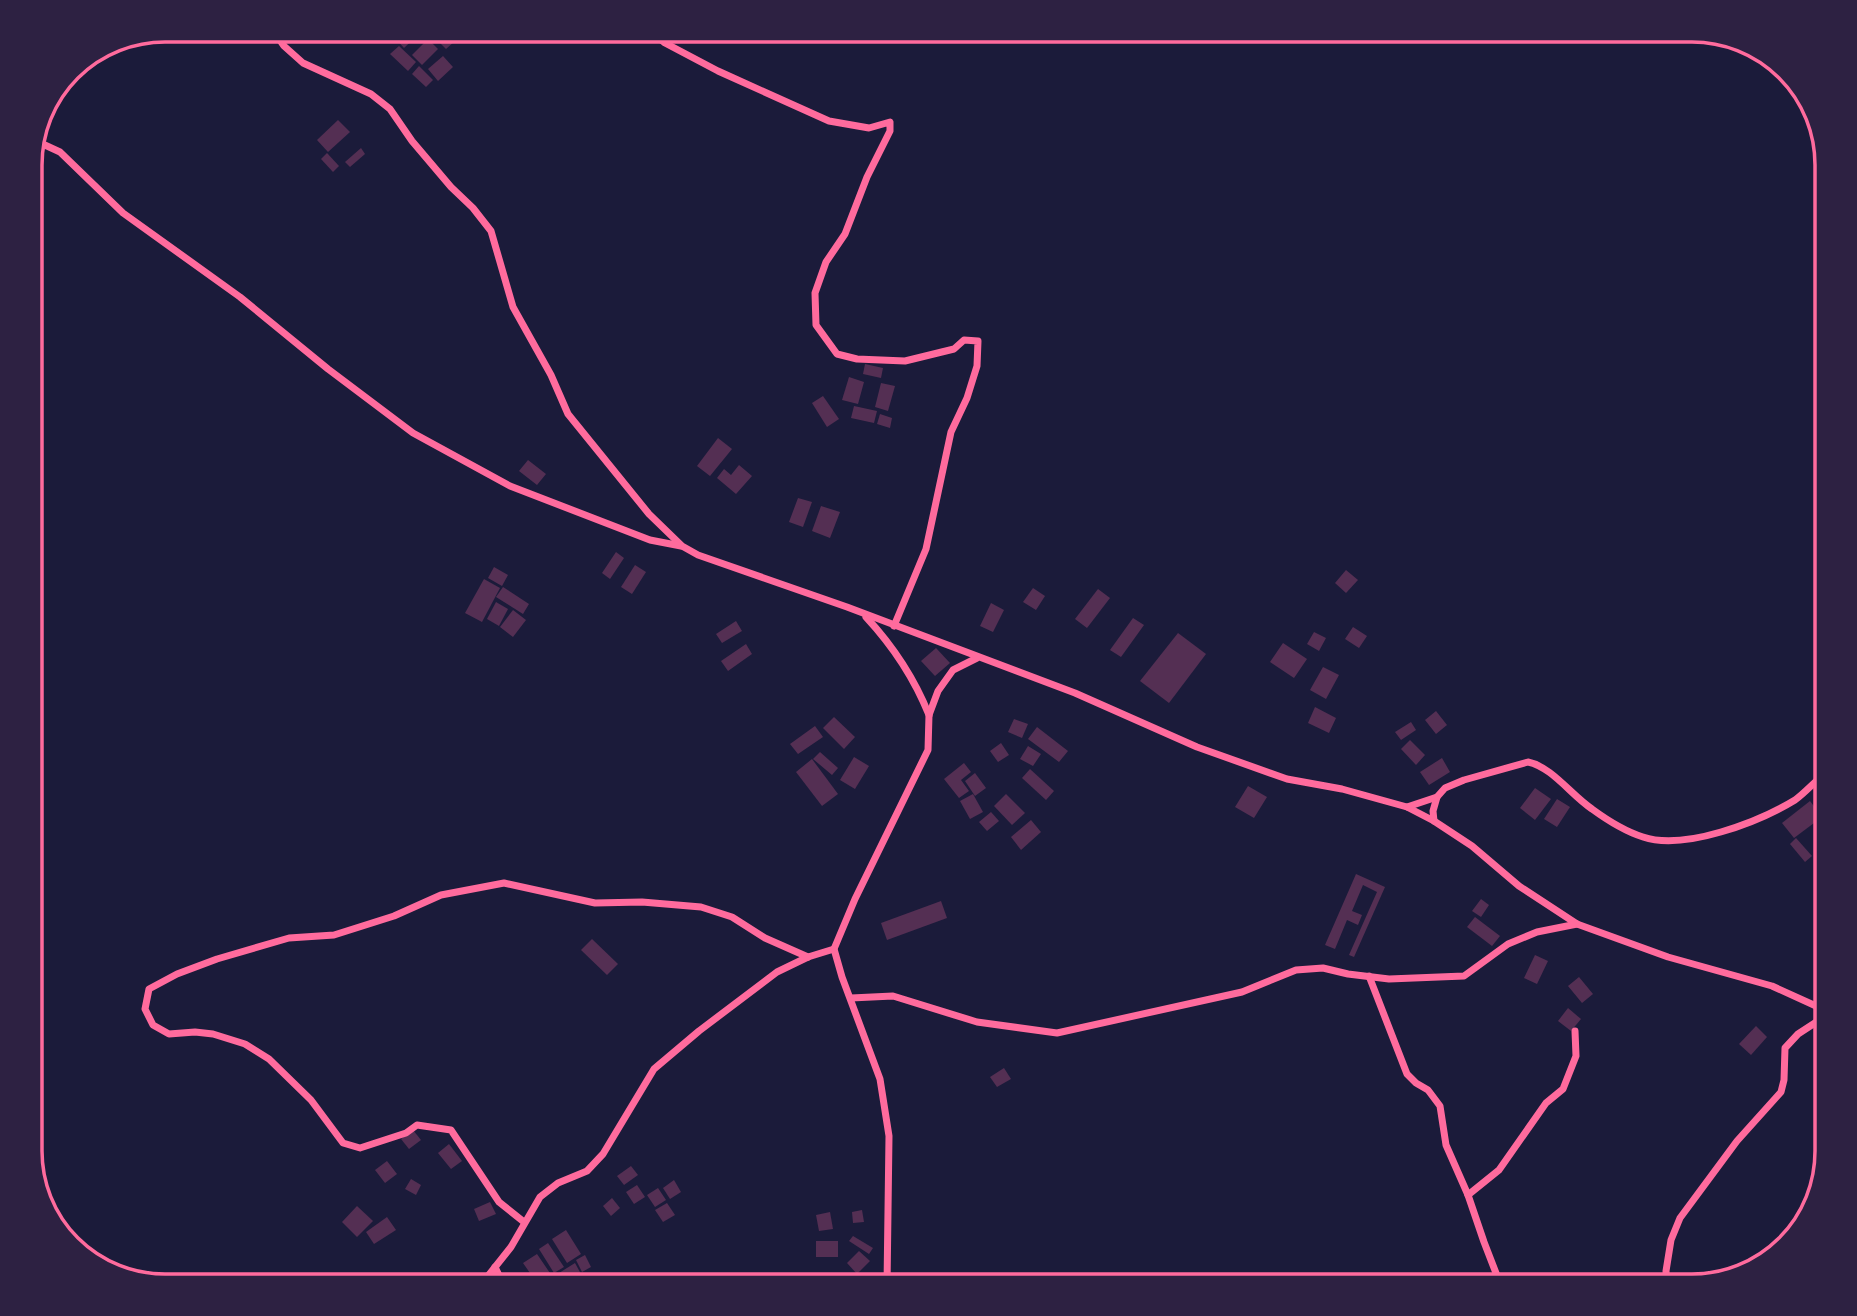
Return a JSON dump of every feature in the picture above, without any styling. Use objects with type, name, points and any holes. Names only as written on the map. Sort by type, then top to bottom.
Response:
[{"type":"street","points":[[281,42],[303,63],[371,94],[390,109],[412,141],[451,187],[473,208],[491,231],[513,307],[551,375],[568,414],[649,514],[682,546],[698,555],[1075,694],[1197,747],[1287,779],[1342,789],[1407,807],[1472,846],[1519,886],[1577,923],[1668,957],[1772,986],[1815,1006]]},
{"type":"street","points":[[664,42],[718,71],[829,121],[869,128],[890,122],[890,131],[867,177],[845,234],[826,262],[815,293],[816,326],[837,354],[857,359],[905,361],[954,349],[964,340],[978,341],[977,366],[967,398],[951,432],[926,549],[894,626]]},
{"type":"street","points":[[44,145],[60,152],[123,213],[240,297],[328,369],[413,433],[510,486],[650,540],[682,546]]},
{"type":"street","points":[[863,614],[919,688],[929,715],[929,750],[855,899],[834,949],[880,1079],[890,1136],[887,1274]]},
{"type":"street","points":[[929,715],[938,691],[953,670],[977,658]]},
{"type":"street","points":[[1407,807],[1437,797],[1446,788],[1464,780],[1528,762],[1538,765],[1577,799],[1610,822],[1644,838],[1675,840],[1709,836],[1751,821],[1796,799],[1815,782]]},
{"type":"street","points":[[1434,821],[1433,811],[1437,797]]},
{"type":"street","points":[[524,1222],[499,1202],[451,1130],[417,1125],[405,1133],[360,1149],[343,1143],[311,1100],[269,1059],[253,1049],[214,1034],[169,1034],[153,1025],[145,1009],[149,989],[177,974],[217,959],[289,938],[334,935],[394,916],[441,894],[504,883],[595,903],[642,902],[701,907],[732,917],[765,938],[808,957]]},
{"type":"street","points":[[851,998],[893,996],[977,1022],[1057,1033],[1242,992],[1296,971],[1323,968],[1389,979],[1464,976],[1508,944],[1537,932],[1577,923]]},
{"type":"street","points":[[489,1274],[511,1247],[541,1197],[558,1183],[587,1171],[603,1154],[654,1069],[777,972],[808,957],[834,949]]},
{"type":"street","points":[[1369,976],[1407,1074],[1428,1090],[1440,1106],[1446,1146],[1468,1195],[1496,1274]]},
{"type":"street","points":[[1666,1274],[1671,1240],[1680,1218],[1737,1141],[1781,1092],[1785,1048],[1815,1020]]},
{"type":"street","points":[[1468,1195],[1499,1170],[1546,1103],[1563,1089],[1576,1056],[1575,1031]]},
{"type":"street","points":[[495,1267],[498,1274]]},
{"type":"building","points":[[399,42],[410,42],[404,48]]},
{"type":"building","points":[[425,42],[431,42],[438,49],[422,65],[412,55]]},
{"type":"building","points":[[439,42],[454,42],[446,49]]},
{"type":"building","points":[[399,46],[416,62],[408,71],[390,54]]},
{"type":"building","points":[[443,56],[453,67],[438,81],[428,69]]},
{"type":"building","points":[[419,66],[433,80],[426,87],[412,74]]},
{"type":"building","points":[[338,120],[350,132],[328,152],[317,140]]},
{"type":"building","points":[[361,148],[365,154],[350,167],[345,162]]},
{"type":"building","points":[[327,153],[339,166],[333,172],[321,159]]},
{"type":"building","points":[[865,364],[883,368],[881,378],[863,374]]},
{"type":"building","points":[[849,377],[864,382],[858,404],[842,400]]},
{"type":"building","points":[[881,383],[895,386],[888,411],[875,407]]},
{"type":"building","points":[[823,396],[839,419],[827,427],[812,403]]},
{"type":"building","points":[[854,406],[877,411],[874,423],[851,418]]},
{"type":"building","points":[[880,414],[892,418],[890,428],[877,424]]},
{"type":"building","points":[[718,438],[732,449],[710,476],[697,466]]},
{"type":"building","points":[[528,460],[546,474],[537,485],[519,471]]},
{"type":"building","points":[[739,465],[752,476],[736,494],[717,478],[724,469],[731,475]]},
{"type":"building","points":[[798,498],[812,502],[803,527],[789,522]]},
{"type":"building","points":[[821,506],[840,512],[830,538],[812,531]]},
{"type":"building","points":[[616,552],[624,558],[610,579],[602,573]]},
{"type":"building","points":[[635,565],[646,572],[632,594],[621,587]]},
{"type":"building","points":[[494,567],[508,575],[502,586],[488,578]]},
{"type":"building","points":[[1346,570],[1358,580],[1346,593],[1335,583]]},
{"type":"building","points":[[484,579],[500,588],[482,622],[465,613]]},
{"type":"building","points":[[503,587],[529,604],[523,614],[496,597]]},
{"type":"building","points":[[1033,588],[1045,596],[1036,610],[1023,602]]},
{"type":"building","points":[[1098,589],[1110,598],[1087,628],[1075,619]]},
{"type":"building","points":[[496,602],[508,609],[499,626],[487,619]]},
{"type":"building","points":[[991,603],[1004,610],[993,632],[980,626]]},
{"type":"building","points":[[513,610],[526,620],[513,637],[500,627]]},
{"type":"building","points":[[1133,618],[1144,625],[1121,657],[1110,650]]},
{"type":"building","points":[[736,621],[742,631],[722,643],[716,634]]},
{"type":"building","points":[[1353,627],[1367,636],[1359,648],[1345,639]]},
{"type":"building","points":[[1314,632],[1326,638],[1319,651],[1307,644]]},
{"type":"building","points":[[1178,633],[1206,654],[1169,703],[1140,681]]},
{"type":"building","points":[[1283,643],[1307,659],[1294,678],[1270,662]]},
{"type":"building","points":[[746,644],[752,654],[728,671],[721,661]]},
{"type":"building","points":[[936,648],[950,663],[935,676],[921,661]]},
{"type":"building","points":[[1323,667],[1339,675],[1326,699],[1310,690]]},
{"type":"building","points":[[1315,707],[1336,718],[1329,733],[1308,723]]},
{"type":"building","points":[[1436,711],[1447,725],[1436,734],[1425,720]]},
{"type":"building","points":[[834,717],[855,737],[844,749],[823,728]]},
{"type":"building","points":[[1014,719],[1028,724],[1022,738],[1008,732]]},
{"type":"building","points":[[1411,722],[1416,730],[1401,740],[1395,732]]},
{"type":"building","points":[[815,726],[823,737],[798,754],[790,744]]},
{"type":"building","points":[[1037,727],[1068,751],[1059,762],[1028,739]]},
{"type":"building","points":[[1410,740],[1425,755],[1416,765],[1401,749]]},
{"type":"building","points":[[1001,743],[1009,755],[998,762],[990,751]]},
{"type":"building","points":[[1028,746],[1041,754],[1033,766],[1020,759]]},
{"type":"building","points":[[820,752],[838,768],[832,775],[813,759]]},
{"type":"building","points":[[854,757],[869,766],[855,789],[840,780]]},
{"type":"building","points":[[1442,758],[1450,772],[1429,785],[1420,772]]},
{"type":"building","points":[[812,759],[838,794],[822,806],[796,772]]},
{"type":"building","points":[[964,763],[971,772],[961,780],[969,791],[959,798],[944,779]]},
{"type":"building","points":[[1030,769],[1054,791],[1046,800],[1022,778]]},
{"type":"building","points":[[975,773],[986,788],[975,796],[965,781]]},
{"type":"building","points":[[1248,786],[1267,797],[1254,818],[1235,807]]},
{"type":"building","points":[[1535,788],[1551,799],[1535,820],[1520,808]]},
{"type":"building","points":[[973,794],[983,812],[970,819],[960,801]]},
{"type":"building","points":[[1006,794],[1025,813],[1012,825],[994,806]]},
{"type":"building","points":[[1557,799],[1570,807],[1557,827],[1544,819]]},
{"type":"building","points":[[1810,801],[1815,808],[1815,822],[1794,838],[1782,823]]},
{"type":"building","points":[[991,812],[999,821],[987,831],[979,822]]},
{"type":"building","points":[[1031,820],[1041,832],[1021,850],[1011,837]]},
{"type":"building","points":[[1796,838],[1812,856],[1805,862],[1790,844]]},
{"type":"building","points":[[1356,874],[1385,887],[1354,957],[1349,955],[1377,892],[1363,885],[1352,911],[1362,915],[1358,925],[1347,920],[1335,949],[1325,945]]},
{"type":"building","points":[[1481,899],[1489,905],[1481,917],[1472,911]]},
{"type":"building","points":[[941,901],[947,918],[887,940],[881,923]]},
{"type":"building","points":[[1475,917],[1500,936],[1492,946],[1467,927]]},
{"type":"building","points":[[592,939],[618,964],[607,975],[581,950]]},
{"type":"building","points":[[1535,955],[1548,961],[1537,984],[1524,978]]},
{"type":"building","points":[[1579,977],[1593,994],[1582,1003],[1568,986]]},
{"type":"building","points":[[1568,1008],[1581,1019],[1571,1031],[1558,1021]]},
{"type":"building","points":[[1756,1026],[1767,1037],[1751,1055],[1739,1044]]},
{"type":"building","points":[[1004,1068],[1011,1079],[997,1087],[990,1077]]},
{"type":"building","points":[[413,1130],[421,1140],[409,1149],[401,1139]]},
{"type":"building","points":[[449,1144],[462,1161],[451,1169],[438,1153]]},
{"type":"building","points":[[387,1161],[397,1174],[385,1183],[375,1170]]},
{"type":"building","points":[[631,1166],[638,1175],[624,1185],[617,1176]]},
{"type":"building","points":[[411,1179],[421,1185],[416,1195],[405,1189]]},
{"type":"building","points":[[674,1180],[681,1192],[670,1199],[663,1188]]},
{"type":"building","points":[[637,1185],[645,1197],[634,1204],[626,1192]]},
{"type":"building","points":[[658,1188],[666,1200],[655,1207],[647,1195]]},
{"type":"building","points":[[612,1198],[620,1208],[611,1216],[603,1206]]},
{"type":"building","points":[[490,1202],[496,1214],[479,1221],[474,1209]]},
{"type":"building","points":[[667,1203],[675,1215],[663,1222],[655,1210]]},
{"type":"building","points":[[357,1206],[373,1221],[357,1237],[342,1222]]},
{"type":"building","points":[[862,1210],[864,1222],[853,1223],[852,1212]]},
{"type":"building","points":[[830,1212],[833,1229],[819,1231],[816,1215]]},
{"type":"building","points":[[387,1217],[396,1230],[374,1244],[366,1232]]},
{"type":"building","points":[[566,1230],[581,1254],[567,1263],[552,1239]]},
{"type":"building","points":[[853,1236],[873,1248],[869,1254],[849,1241]]},
{"type":"building","points":[[816,1241],[838,1241],[838,1257],[816,1257]]},
{"type":"building","points":[[548,1243],[564,1267],[554,1273],[539,1249]]},
{"type":"building","points":[[859,1251],[870,1261],[857,1274],[847,1263]]},
{"type":"building","points":[[537,1254],[551,1274],[531,1274],[523,1263]]},
{"type":"building","points":[[585,1255],[591,1267],[582,1272],[576,1260]]},
{"type":"building","points":[[575,1263],[581,1274],[557,1274]]}]
